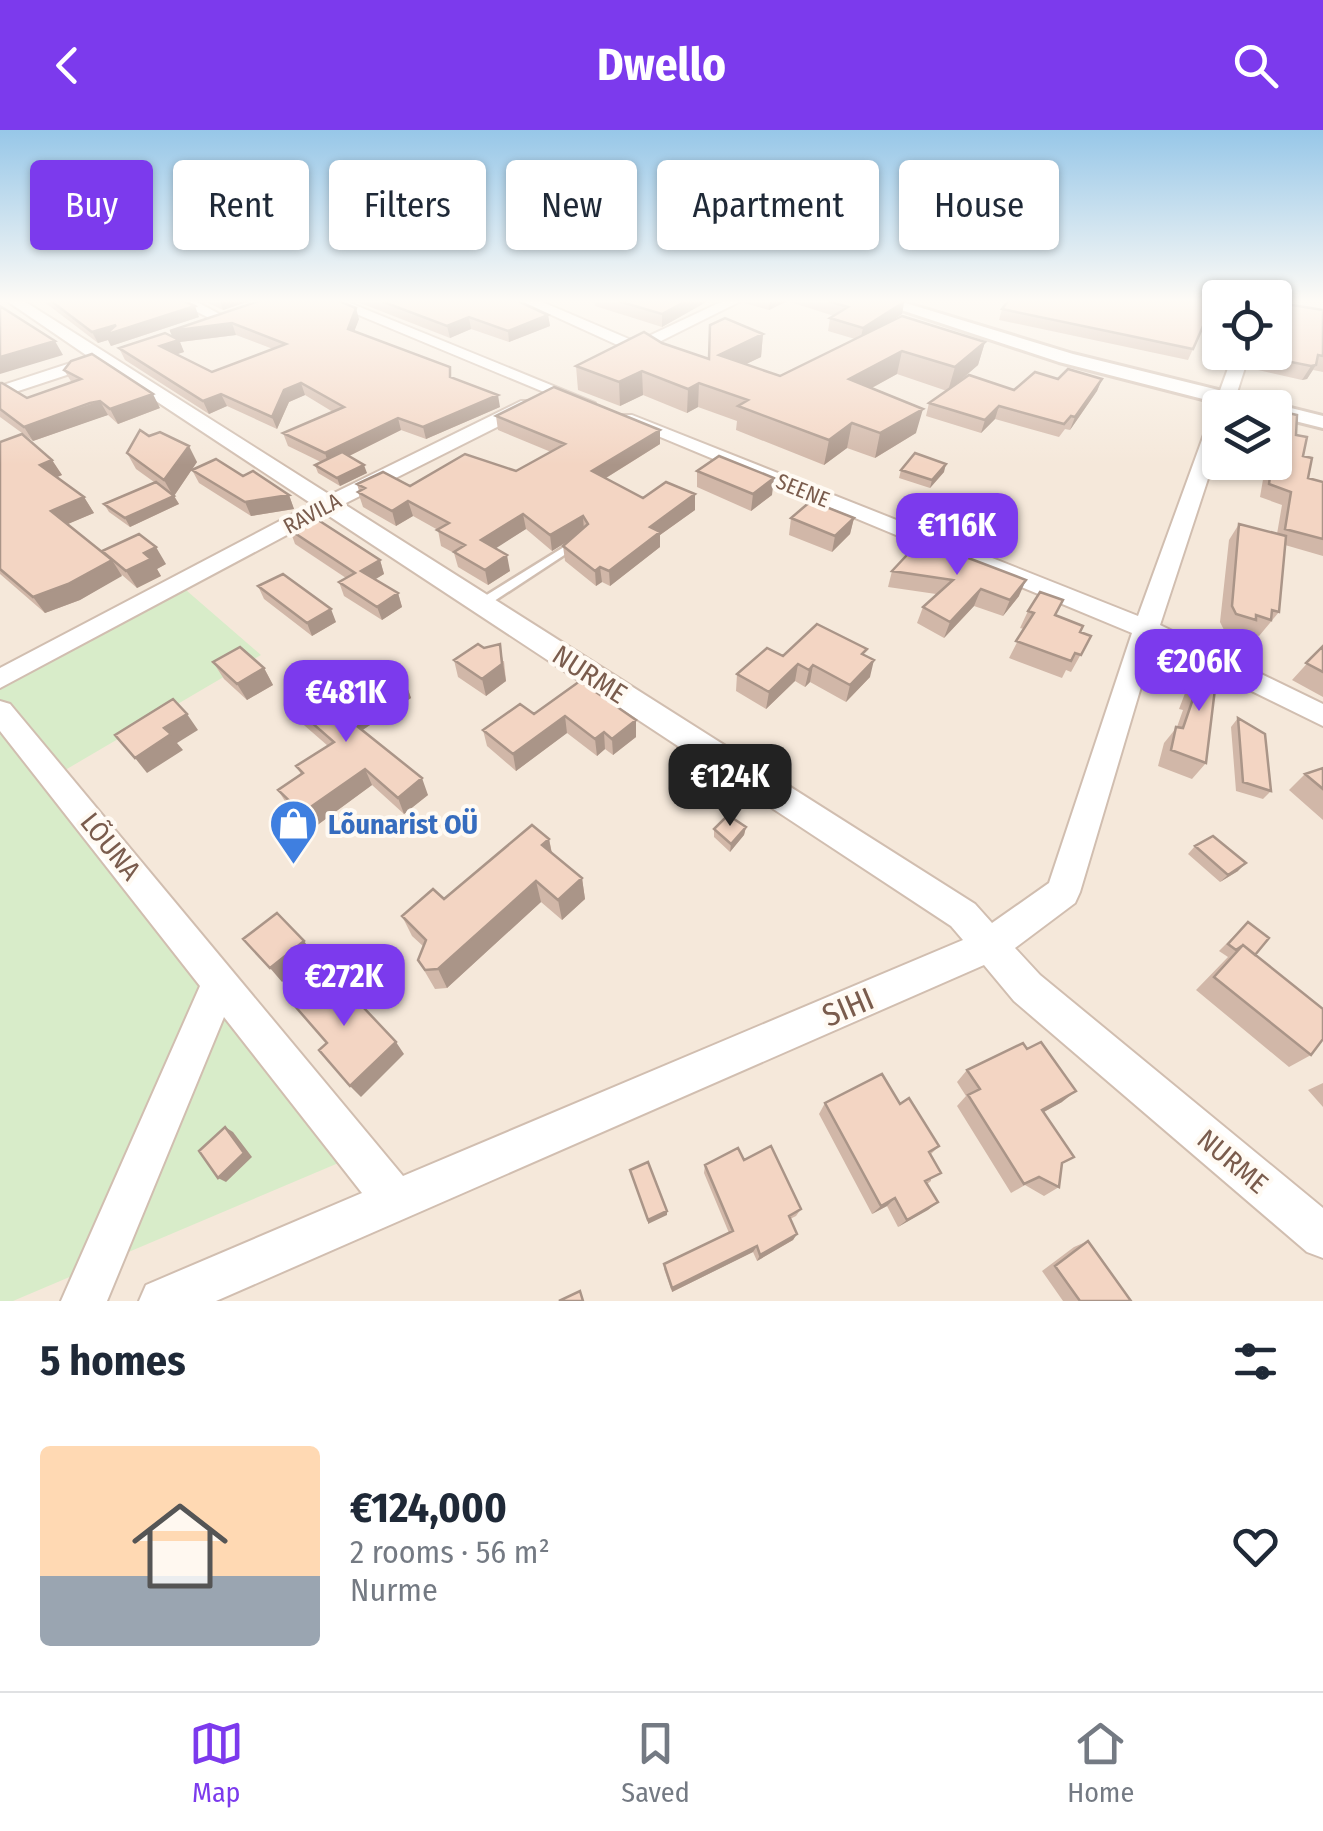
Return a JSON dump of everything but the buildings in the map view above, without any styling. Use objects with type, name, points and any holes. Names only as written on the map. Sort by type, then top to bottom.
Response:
[{"type":"street","points":[[0,392],[109,356]]},
{"type":"street","name":"NURME","points":[[109,356],[328,504],[963,915],[1027,988],[1323,1236]]},
{"type":"street","name":"SEENE","points":[[468,356],[1146,629],[1323,716]]},
{"type":"street","name":"RAVILA","points":[[0,679],[328,504],[622,356]]},
{"type":"street","points":[[1058,356],[1202,400]]},
{"type":"street","points":[[1292,414],[1323,422]]},
{"type":"street","name":"SIHI","points":[[162,1301],[988,946],[1063,892],[1202,468]]},
{"type":"street","name":"LÕUNA","points":[[0,711],[396,1202]]},
{"type":"street","points":[[84,1301],[220,983]]},
{"type":"lane","points":[[481,604],[582,538]]},
{"type":"shaded area","points":[[0,356],[1202,356],[1202,370],[1292,370],[1292,356],[1323,356],[1323,1301],[0,1301]]},
{"type":"green space","points":[[179,584],[261,655],[55,776],[0,711],[0,679]]},
{"type":"green space","points":[[0,730],[355,1156],[13,1301],[0,1301]]},
{"type":"place","name":"Lõunarist OÜ","points":[[293,866]]}]
